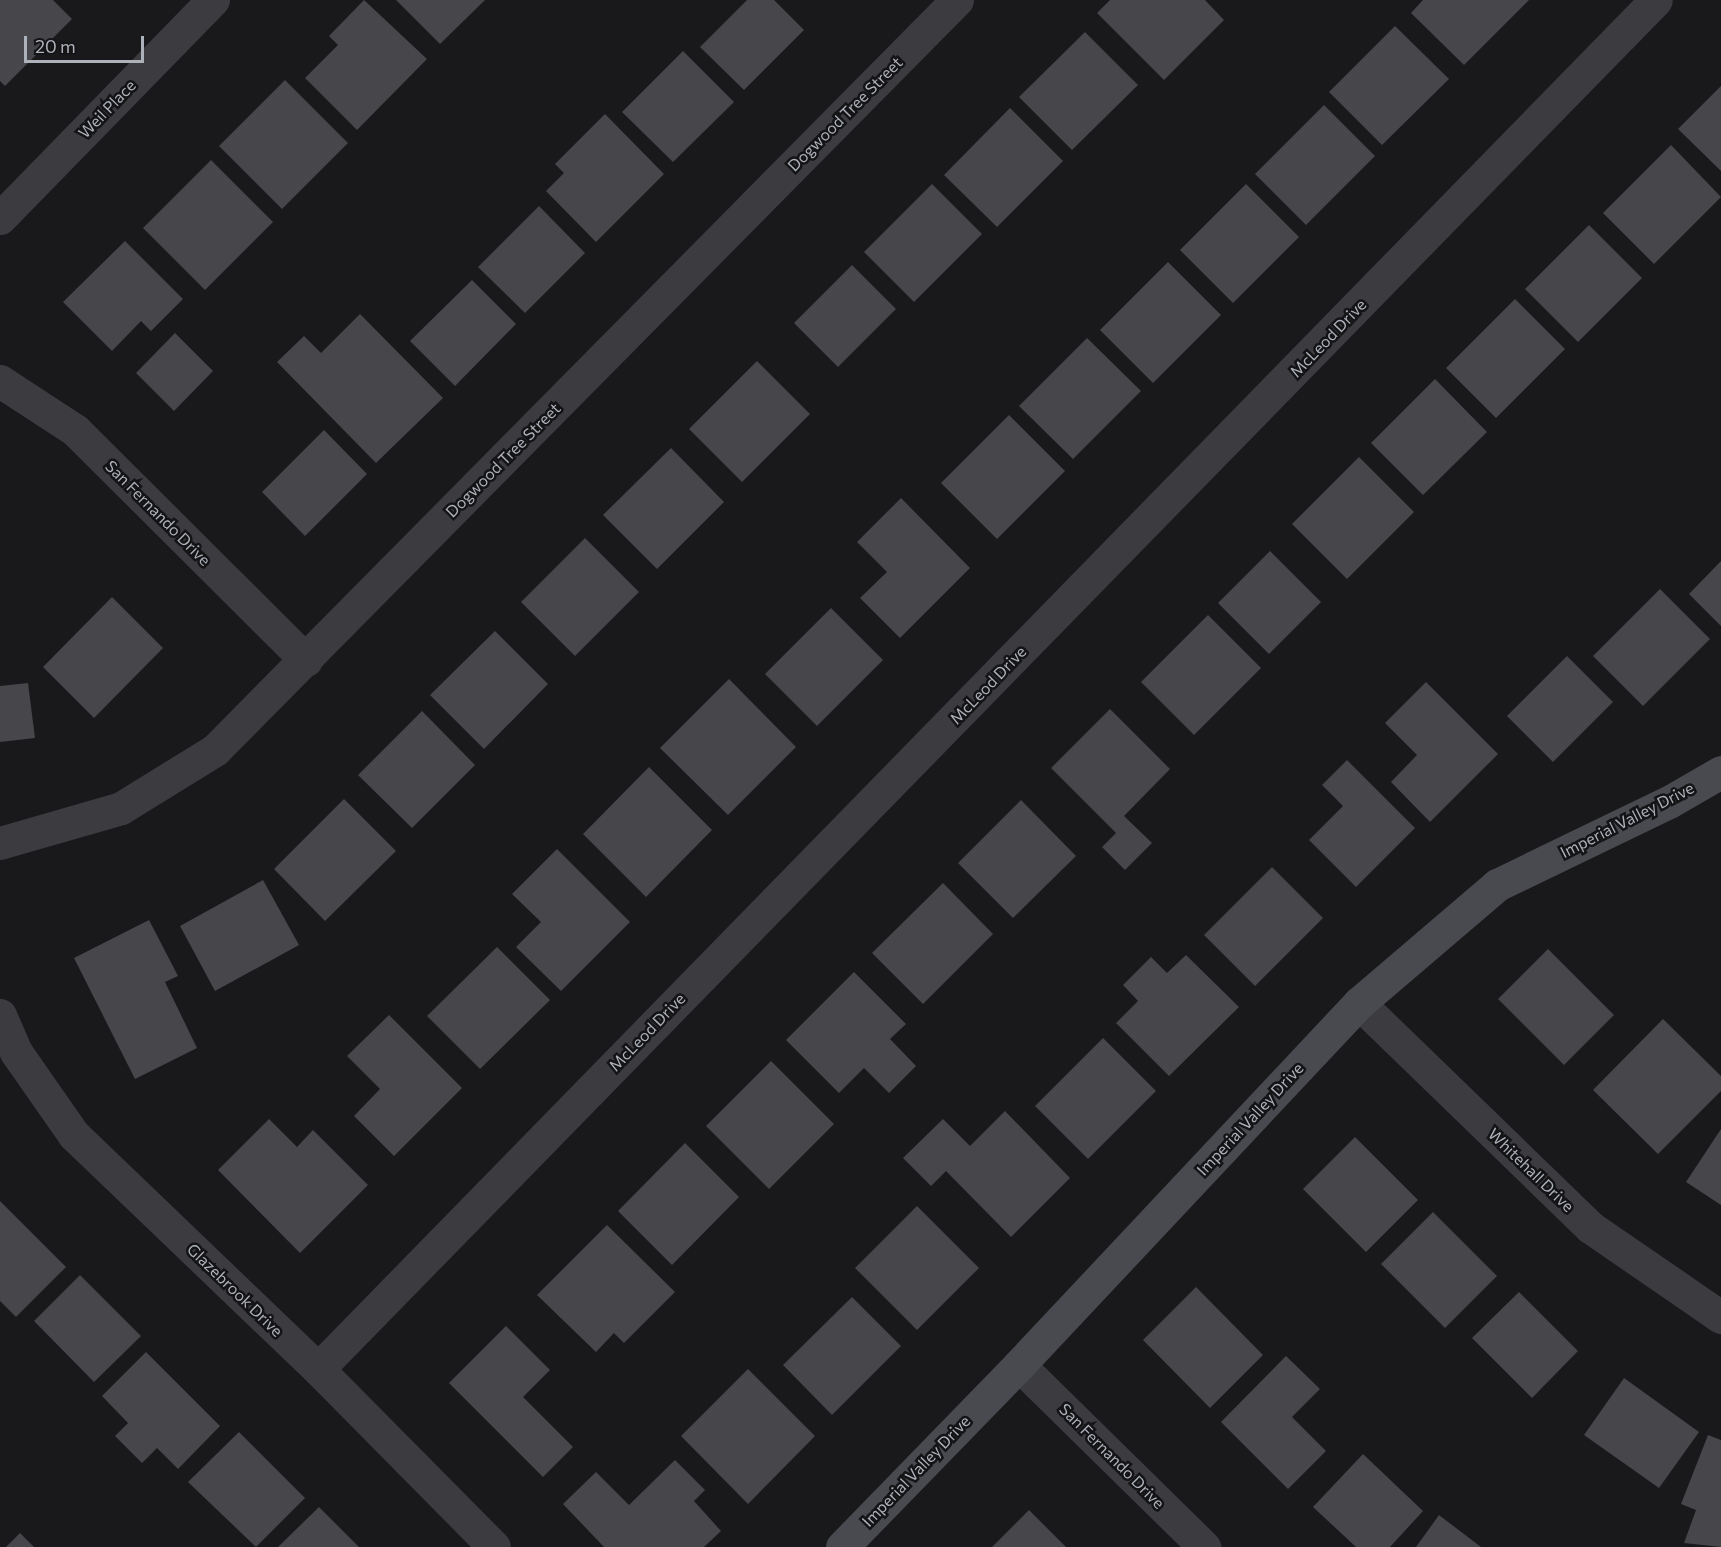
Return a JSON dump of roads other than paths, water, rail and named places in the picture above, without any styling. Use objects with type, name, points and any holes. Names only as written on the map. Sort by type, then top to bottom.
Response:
[{"type":"street","name":"Weil Place","points":[[0,218],[213,0]]},
{"type":"street","name":"Dogwood Tree Street","points":[[0,843],[121,808],[215,750],[957,0]]},
{"type":"street","name":"McLeod Drive","points":[[318,1369],[1656,0]]},
{"type":"street","name":"San Fernando Drive","points":[[0,381],[75,430],[306,660]]},
{"type":"street","name":"Imperial Valley Drive","points":[[842,1547],[1019,1365],[1359,1003],[1497,885],[1670,802],[1721,772]]},
{"type":"street","name":"Whitehall Drive","points":[[1359,1003],[1590,1227],[1721,1317]]},
{"type":"street","name":"Glazebrook Drive","points":[[0,1015],[16,1052],[74,1135],[318,1369],[494,1547]]},
{"type":"street","name":"San Fernando Drive","points":[[1019,1365],[1204,1547]]}]
